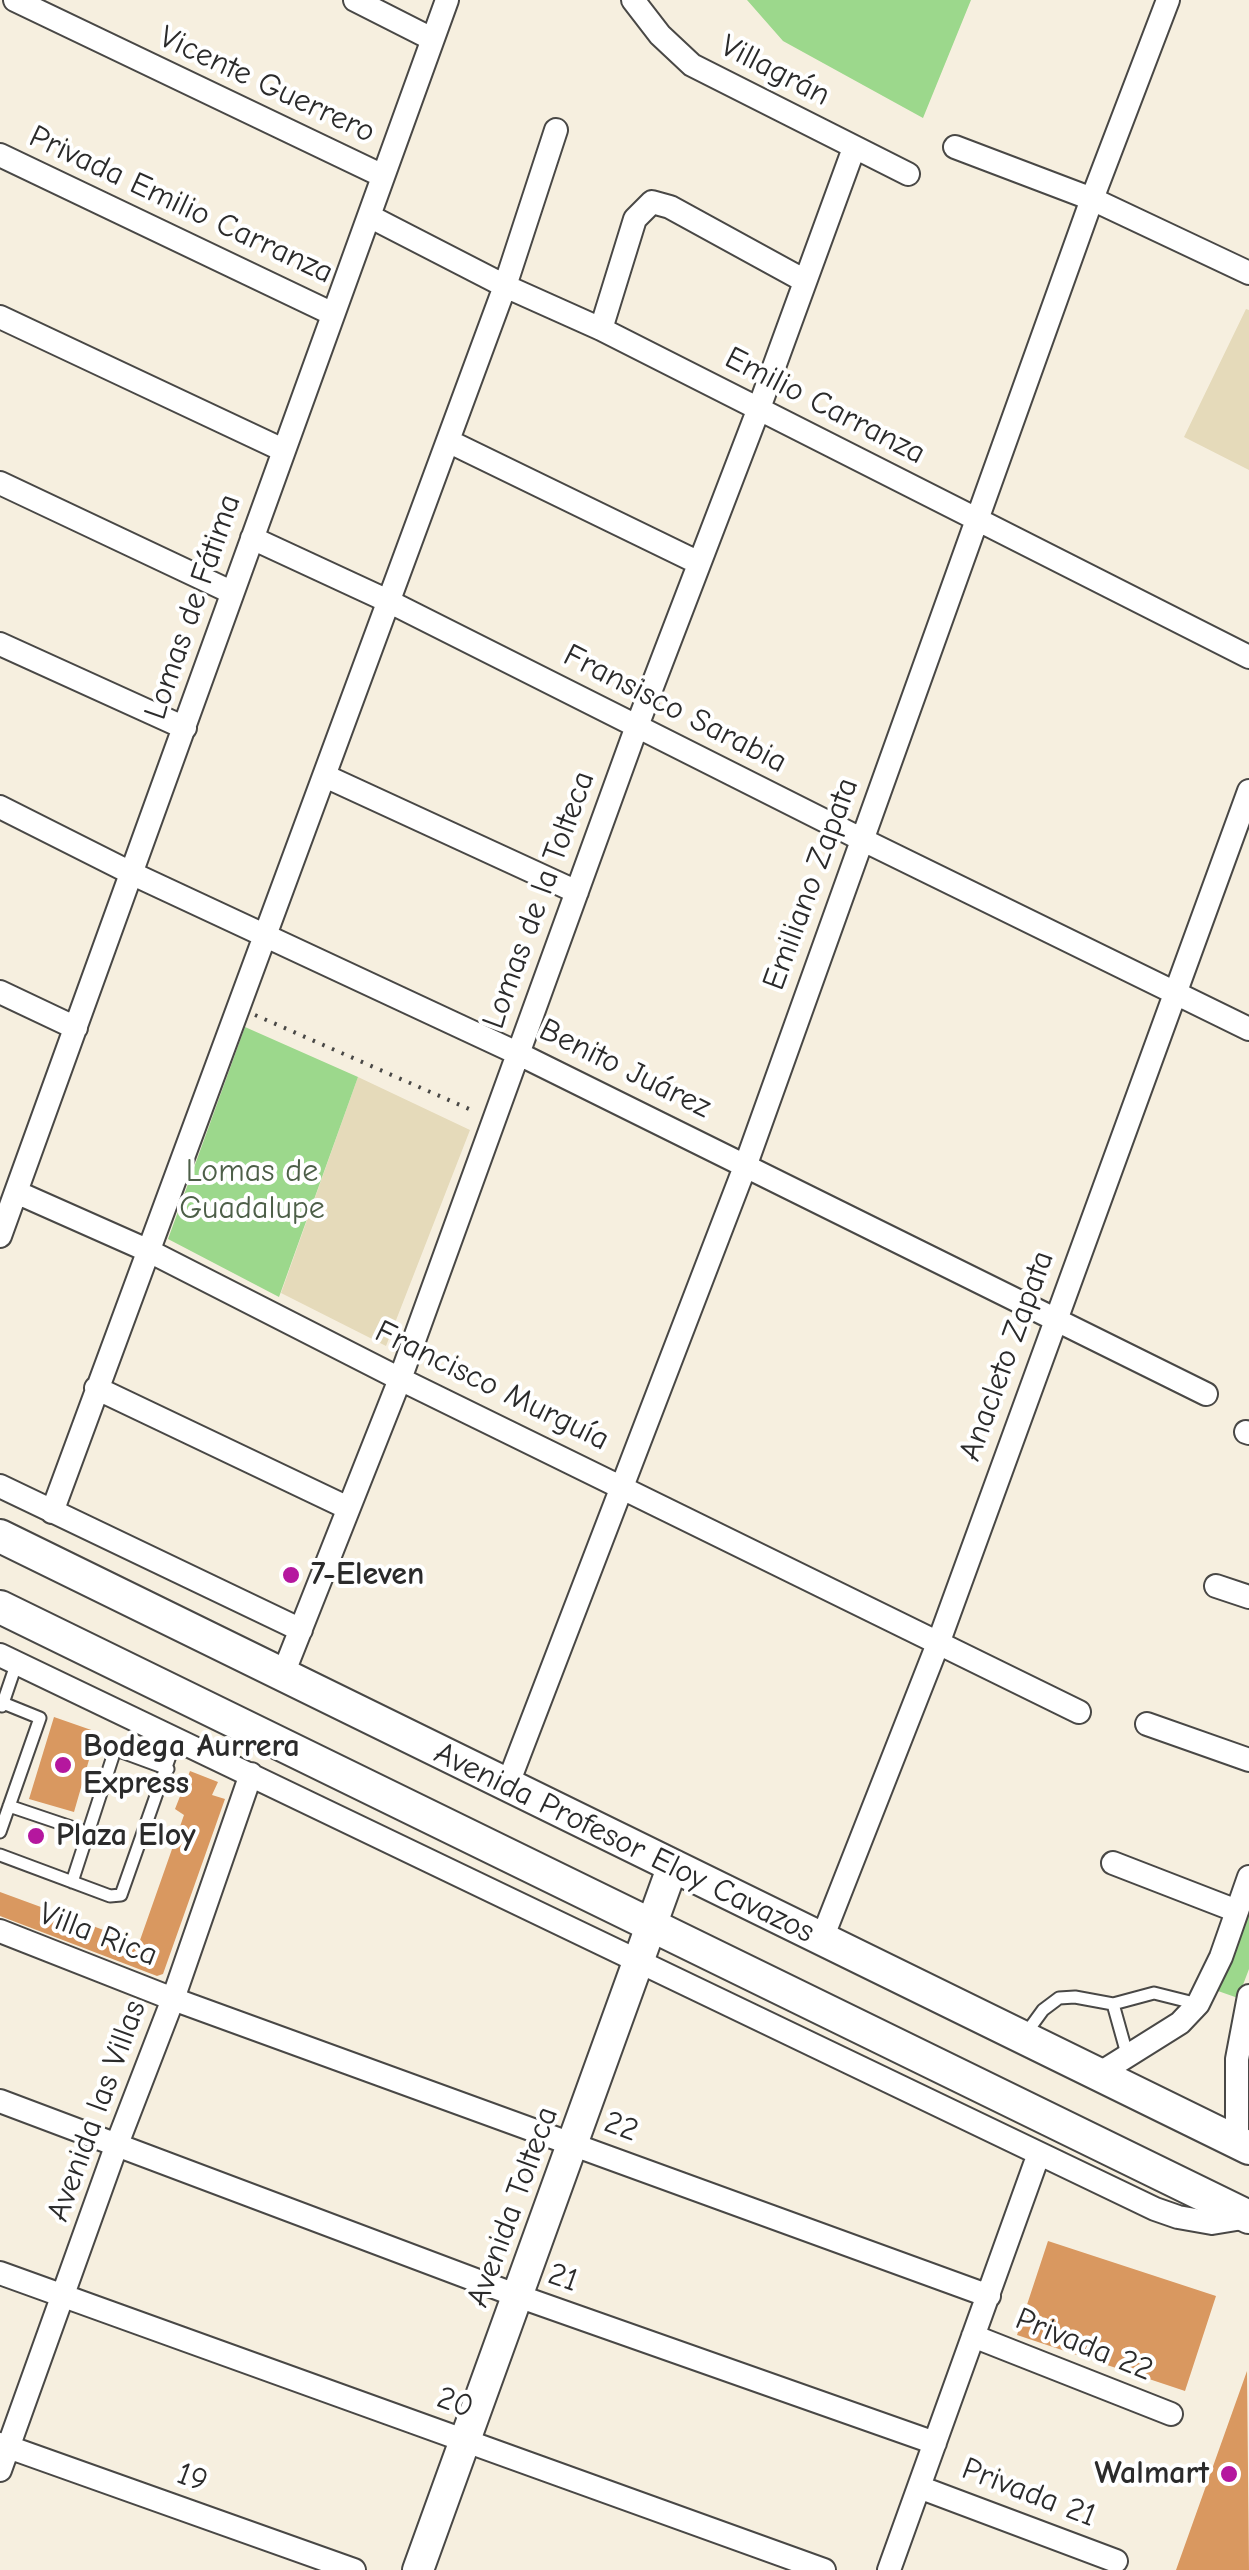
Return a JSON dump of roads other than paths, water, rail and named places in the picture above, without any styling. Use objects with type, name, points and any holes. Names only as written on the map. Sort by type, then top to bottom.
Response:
[{"type":"main road","name":"Avenida Profesor Eloy Cavazos","points":[[0,1536],[1243,2145]]},
{"type":"main road","name":"Avenida Profesor Eloy Cavazos","points":[[0,1607],[1249,2217]]},
{"type":"street","name":"Vicente Guerrero","points":[[14,0],[382,176]]},
{"type":"street","points":[[355,0],[432,39]]},
{"type":"street","name":"Lomas de Fátima","points":[[0,1236],[448,0]]},
{"type":"street","name":"Villagrán","points":[[633,0],[660,35],[692,65],[908,174]]},
{"type":"street","name":"Emiliano Zapata","points":[[508,1786],[746,1164],[1092,199],[1168,0]]},
{"type":"street","points":[[52,1512],[505,286],[556,130]]},
{"type":"street","points":[[955,147],[1092,199],[1249,274]]},
{"type":"street","name":"Lomas de la Tolteca","points":[[283,1674],[400,1379],[637,726],[854,148]]},
{"type":"street","name":"Privada Emilio Carranza","points":[[0,155],[334,314]]},
{"type":"street","points":[[601,328],[635,219],[652,202],[670,206],[805,281]]},
{"type":"street","name":"Emilio Carranza","points":[[369,216],[505,286],[601,328],[1249,657]]},
{"type":"street","points":[[0,317],[283,450]]},
{"type":"street","points":[[448,441],[700,563]]},
{"type":"street","points":[[0,484],[232,592]]},
{"type":"street","name":"Fransisco Sarabia","points":[[252,538],[388,600],[1249,1029]]},
{"type":"street","points":[[0,644],[185,728]]},
{"type":"street","points":[[325,776],[577,892]]},
{"type":"street","name":"Anacleto Zapata","points":[[821,1941],[939,1641],[1249,792]]},
{"type":"street","name":"Benito Juárez","points":[[0,807],[133,874],[267,934],[746,1164],[1206,1394]]},
{"type":"street","points":[[0,992],[76,1028]]},
{"type":"street","name":"Francisco Murguía","points":[[16,1192],[149,1251],[400,1379],[1079,1712]]},
{"type":"street","points":[[96,1388],[348,1508]]},
{"type":"street","points":[[0,1486],[301,1630]]},
{"type":"street","points":[[1216,1586],[1249,1597]]},
{"type":"street","name":"Avenida Profesor Eloy Cavazos","points":[[8,1658],[1038,2156],[1178,2217],[1212,2222],[1249,2217]]},
{"type":"street","points":[[1147,1724],[1249,1760]]},
{"type":"street","name":"Avenida las Villas","points":[[0,2470],[4,2446],[173,1999],[250,1774]]},
{"type":"street","points":[[1113,1863],[1237,1911]]},
{"type":"street","name":"Avenida Tolteca","points":[[418,2570],[672,1868]]},
{"type":"street","points":[[1097,2075],[1180,2023],[1198,2004],[1221,1957],[1249,1878]]},
{"type":"street","name":"Villa Rica","points":[[0,1931],[173,1999]]},
{"type":"street","points":[[1243,2145],[1236,2059],[1249,1996]]},
{"type":"street","name":"22","points":[[173,1999],[989,2296]]},
{"type":"street","name":"21","points":[[0,2101],[518,2296],[934,2443]]},
{"type":"street","points":[[889,2570],[1038,2156]]},
{"type":"street","name":"20","points":[[0,2273],[824,2570]]},
{"type":"street","name":"Privada 22","points":[[974,2336],[1170,2414]]},
{"type":"street","name":"19","points":[[4,2446],[354,2570]]},
{"type":"street","name":"Privada 21","points":[[919,2486],[1116,2561]]},
{"type":"lane","points":[[0,1832],[40,1718],[1,1706],[8,1658]]},
{"type":"lane","points":[[0,1856],[110,1896],[121,1895],[176,1738]]},
{"type":"lane","points":[[72,1882],[116,1751],[168,1769]]},
{"type":"lane","points":[[9,1806],[86,1832]]},
{"type":"lane","points":[[1022,2040],[1043,2010],[1059,1998],[1113,2004],[1154,1993],[1198,2004]]},
{"type":"lane","points":[[1113,2004],[1127,2054]]},
{"type":"place","name":"7-Eleven","points":[[291,1575]]},
{"type":"place","name":"Bodega Aurrera Express","points":[[63,1765]]},
{"type":"place","name":"Plaza Eloy","points":[[36,1836]]},
{"type":"place","name":"Walmart","points":[[1229,2474]]},
{"type":"park label","name":"Lomas de Guadalupe","points":[[252,1190]]}]
